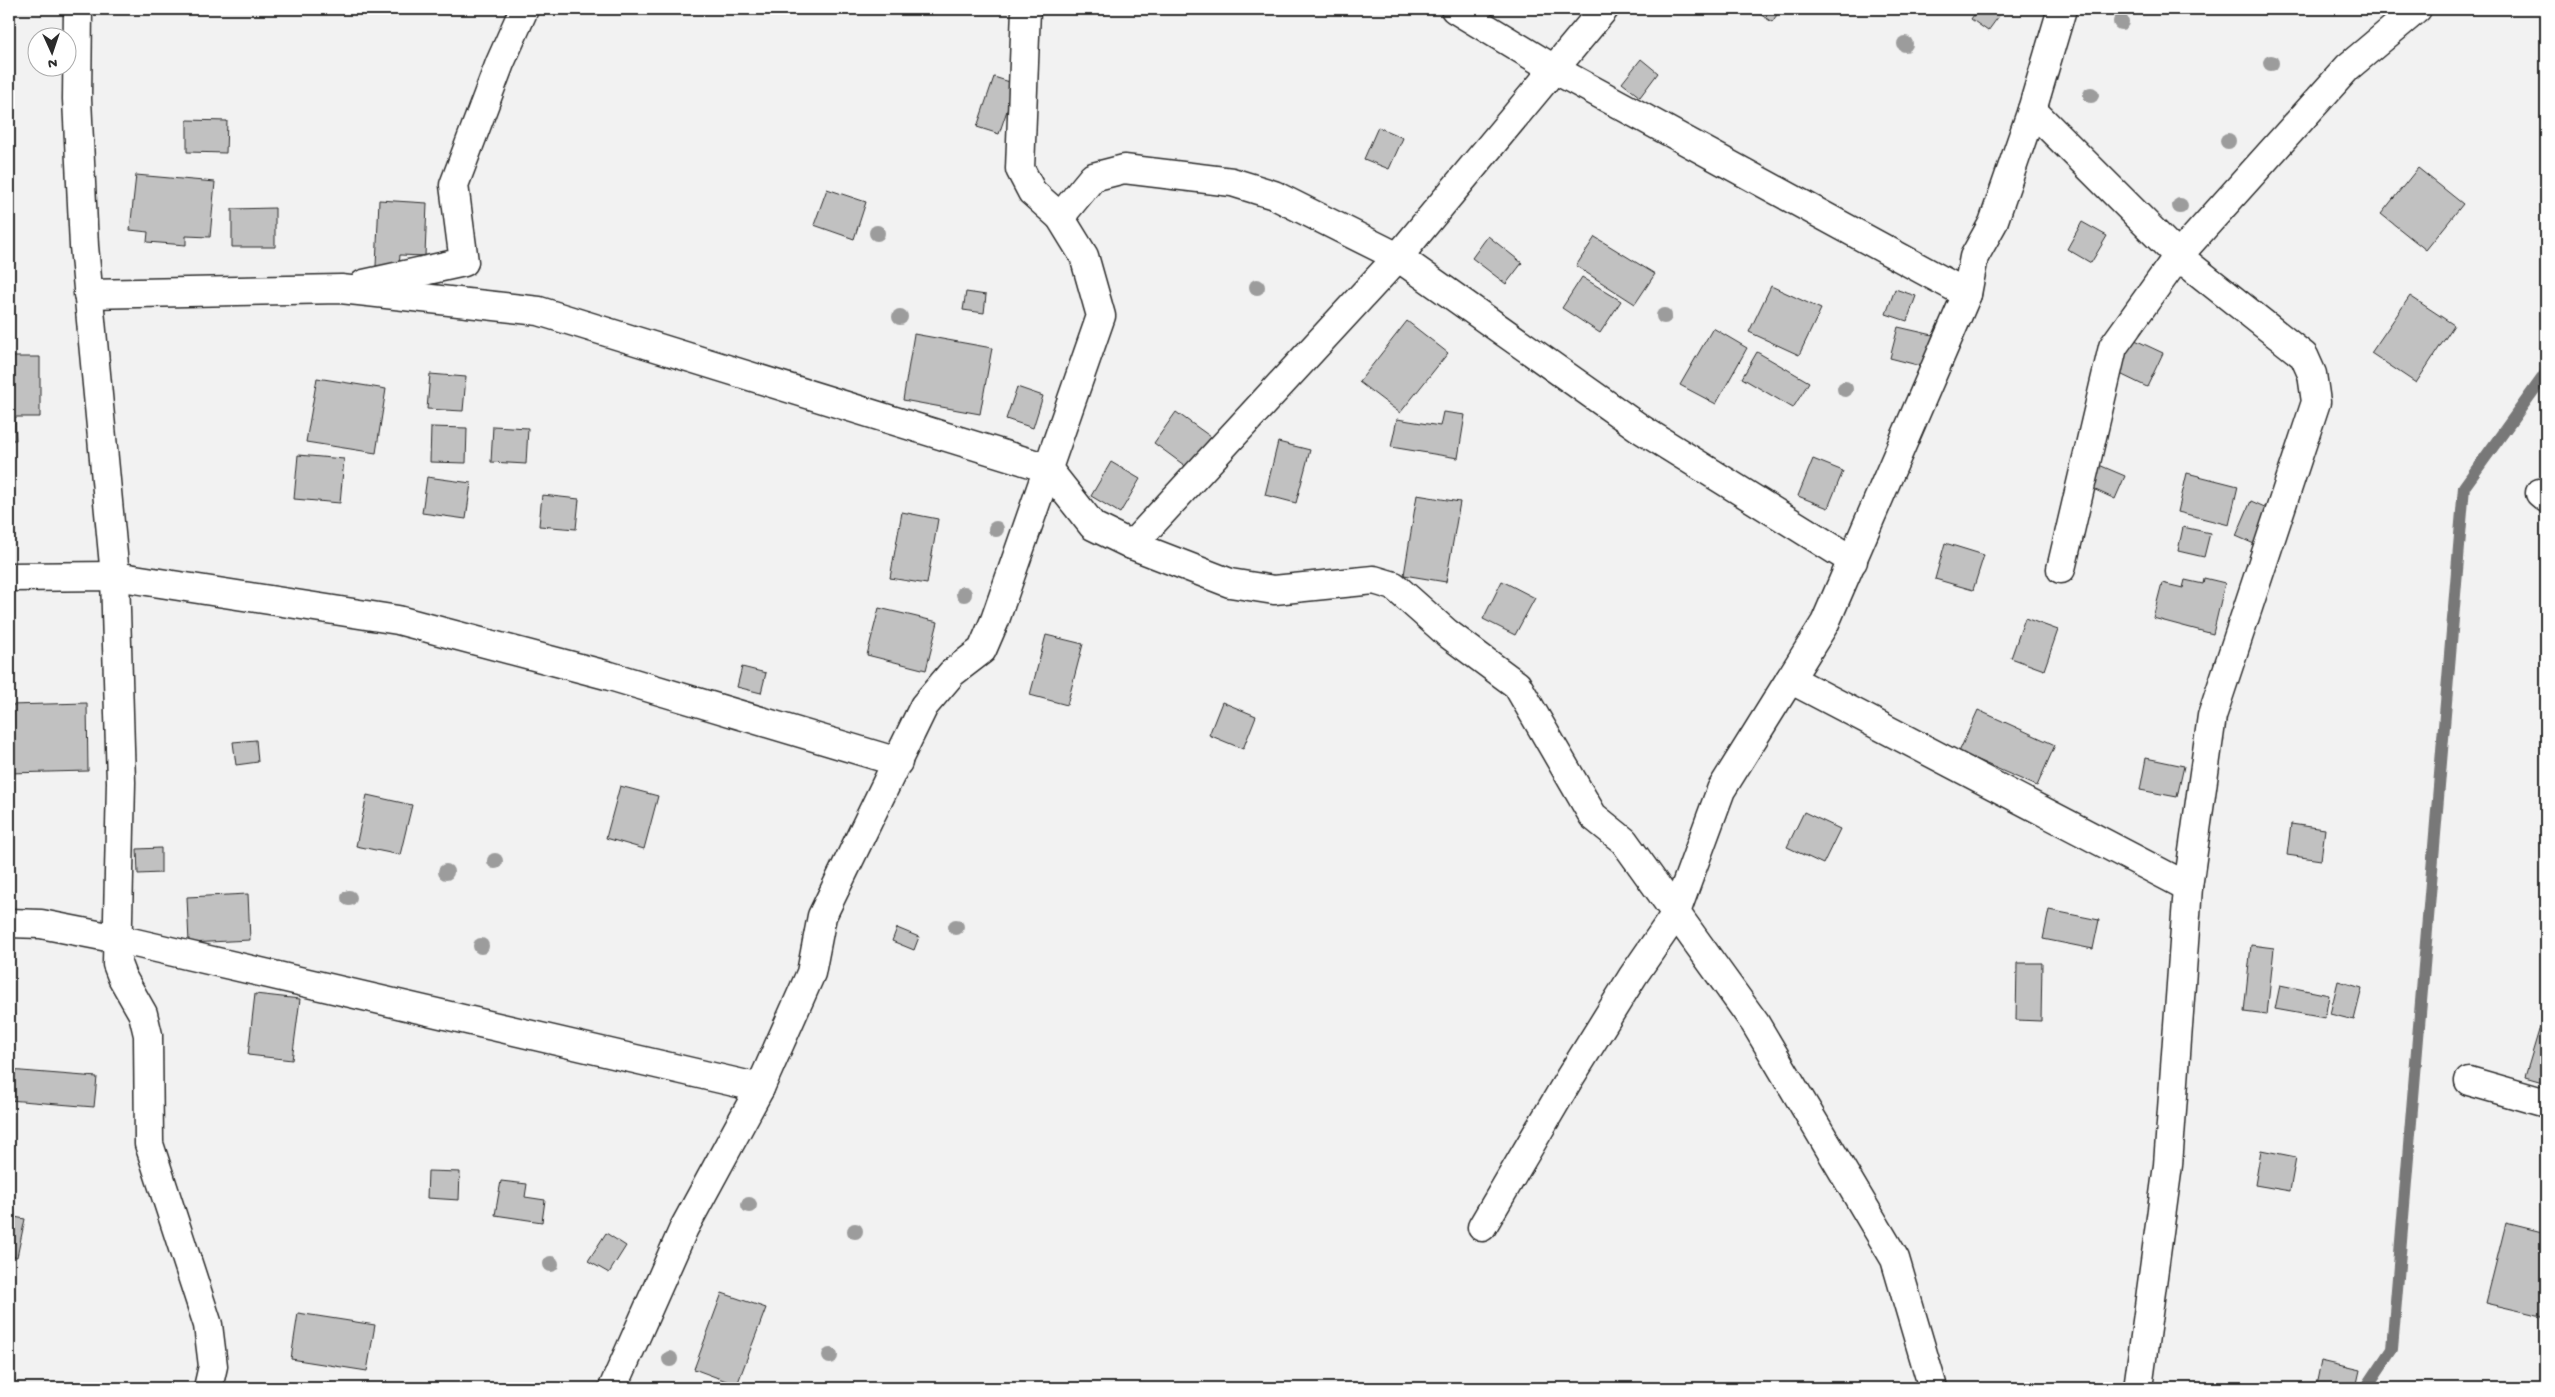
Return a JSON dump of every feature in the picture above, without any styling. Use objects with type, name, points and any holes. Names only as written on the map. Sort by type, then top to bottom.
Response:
[{"type":"street","points":[[78,9],[76,99],[88,294],[115,576],[121,782],[117,964],[122,977],[143,1014],[148,1035],[149,1144],[208,1325],[213,1366],[208,1388]]},
{"type":"street","points":[[341,289],[464,262],[454,185],[500,63],[524,9]]},
{"type":"street","points":[[613,1388],[684,1228],[760,1088],[811,973],[822,916],[924,706],[952,672],[982,650],[995,620],[1046,468],[1101,316],[1084,256],[1060,217],[1032,192],[1020,169],[1026,9]]},
{"type":"street","points":[[1455,9],[1554,68],[1967,294]]},
{"type":"street","points":[[1132,545],[1398,257],[1604,9]]},
{"type":"street","points":[[1482,1227],[1574,1071],[1633,976],[1675,915],[1721,790],[1825,623],[1967,294],[1974,257],[1993,223],[2032,110],[2062,9]]},
{"type":"street","points":[[2060,569],[2113,347],[2178,256],[2348,67],[2417,9]]},
{"type":"street","points":[[2032,110],[2178,256],[2304,356],[2312,374],[2316,402],[2212,716],[2188,887],[2168,1165],[2138,1388]]},
{"type":"street","points":[[1060,217],[1093,177],[1124,169],[1232,182],[1274,194],[1398,257],[1641,429],[1853,561]]},
{"type":"street","points":[[88,294],[341,289],[539,311],[1046,468],[1093,526],[1132,545],[1230,583],[1274,590],[1374,580],[1394,586],[1447,634],[1517,685],[1592,816],[1624,841],[1675,915],[1755,1024],[1894,1259],[1932,1388]]},
{"type":"street","points":[[9,577],[115,576],[398,620],[610,676],[898,762]]},
{"type":"street","points":[[1790,680],[2188,887]]},
{"type":"street","points":[[9,923],[41,924],[118,939],[760,1088]]},
{"type":"street","points":[[2469,1081],[2546,1103]]},
{"type":"building","points":[[1752,9],[1781,9],[1772,22]]},
{"type":"building","points":[[1978,9],[2004,9],[1988,31],[1971,19]]},
{"type":"building","points":[[1641,59],[1658,73],[1640,97],[1622,83]]},
{"type":"building","points":[[994,77],[1016,84],[999,134],[977,127]]},
{"type":"building","points":[[187,120],[227,121],[226,153],[187,152]]},
{"type":"building","points":[[1378,127],[1403,138],[1389,169],[1364,159]]},
{"type":"building","points":[[2418,168],[2463,204],[2426,250],[2381,214]]},
{"type":"building","points":[[136,175],[215,182],[210,237],[186,236],[186,245],[147,242],[148,232],[130,230]]},
{"type":"building","points":[[827,189],[866,202],[854,239],[814,225]]},
{"type":"building","points":[[379,200],[427,203],[425,256],[400,255],[399,267],[376,266]]},
{"type":"building","points":[[275,208],[275,247],[232,247],[232,209]]},
{"type":"building","points":[[2082,222],[2107,236],[2091,263],[2067,249]]},
{"type":"building","points":[[1488,236],[1522,263],[1506,284],[1472,258]]},
{"type":"building","points":[[1595,237],[1655,274],[1635,304],[1576,266]]},
{"type":"building","points":[[1582,277],[1621,301],[1600,333],[1562,308]]},
{"type":"building","points":[[1771,286],[1821,309],[1799,355],[1749,332]]},
{"type":"building","points":[[1895,289],[1916,296],[1907,321],[1886,314]]},
{"type":"building","points":[[966,292],[986,295],[984,313],[963,310]]},
{"type":"building","points":[[2410,296],[2454,325],[2416,383],[2371,353]]},
{"type":"building","points":[[1407,321],[1448,353],[1400,413],[1359,382]]},
{"type":"building","points":[[1898,327],[1933,335],[1925,367],[1890,358]]},
{"type":"building","points":[[1713,328],[1747,348],[1716,404],[1680,385]]},
{"type":"building","points":[[914,334],[992,348],[980,414],[903,400]]},
{"type":"building","points":[[2133,339],[2163,353],[2147,387],[2116,372]]},
{"type":"building","points":[[1757,352],[1809,382],[1793,408],[1742,378]]},
{"type":"building","points":[[9,357],[40,357],[40,417],[15,417],[16,440],[9,440]]},
{"type":"building","points":[[430,374],[466,377],[463,411],[427,409]]},
{"type":"building","points":[[317,378],[386,389],[376,453],[306,442]]},
{"type":"building","points":[[1017,387],[1043,396],[1033,428],[1006,419]]},
{"type":"building","points":[[1176,412],[1211,437],[1188,468],[1154,443]]},
{"type":"building","points":[[1443,412],[1465,415],[1458,458],[1391,447],[1397,419],[1440,426]]},
{"type":"building","points":[[493,426],[528,428],[526,464],[491,462]]},
{"type":"building","points":[[431,427],[467,428],[466,463],[430,462]]},
{"type":"building","points":[[1278,442],[1310,450],[1296,503],[1265,495]]},
{"type":"building","points":[[298,455],[344,459],[340,503],[294,499]]},
{"type":"building","points":[[1813,459],[1843,471],[1828,508],[1798,496]]},
{"type":"building","points":[[1111,462],[1140,479],[1120,513],[1091,496]]},
{"type":"building","points":[[2099,465],[2125,476],[2115,499],[2089,487]]},
{"type":"building","points":[[2187,473],[2238,486],[2229,525],[2178,512]]},
{"type":"building","points":[[427,477],[471,483],[466,519],[422,513]]},
{"type":"building","points":[[542,495],[579,499],[576,529],[539,526]]},
{"type":"building","points":[[1417,495],[1460,502],[1446,582],[1404,575]]},
{"type":"building","points":[[2251,501],[2276,512],[2261,547],[2236,536]]},
{"type":"building","points":[[902,512],[938,519],[927,584],[890,578]]},
{"type":"building","points":[[2183,527],[2210,533],[2204,557],[2178,551]]},
{"type":"building","points":[[1945,543],[1984,555],[1973,590],[1935,579]]},
{"type":"building","points":[[2204,578],[2225,583],[2213,634],[2153,618],[2162,583],[2183,588],[2185,580],[2203,584]]},
{"type":"building","points":[[1502,581],[1535,598],[1515,635],[1483,619]]},
{"type":"building","points":[[879,608],[938,622],[926,670],[867,655]]},
{"type":"building","points":[[2025,618],[2058,630],[2044,670],[2011,658]]},
{"type":"building","points":[[1046,635],[1083,644],[1067,705],[1030,695]]},
{"type":"building","points":[[742,667],[766,673],[761,693],[737,687]]},
{"type":"building","points":[[1222,702],[1256,716],[1243,749],[1209,735]]},
{"type":"building","points":[[87,703],[88,771],[9,773],[9,705]]},
{"type":"building","points":[[1978,710],[2055,745],[2037,786],[1959,752]]},
{"type":"building","points":[[256,740],[258,762],[236,765],[233,742]]},
{"type":"building","points":[[2146,758],[2184,766],[2177,797],[2140,790]]},
{"type":"building","points":[[620,786],[658,796],[644,849],[606,838]]},
{"type":"building","points":[[367,795],[412,805],[400,855],[356,846]]},
{"type":"building","points":[[1804,812],[1840,829],[1823,864],[1787,847]]},
{"type":"building","points":[[2291,824],[2325,829],[2321,860],[2287,855]]},
{"type":"building","points":[[161,848],[161,873],[138,874],[137,849]]},
{"type":"building","points":[[248,894],[250,940],[189,943],[187,897]]},
{"type":"building","points":[[2049,910],[2099,920],[2093,949],[2043,939]]},
{"type":"building","points":[[897,928],[919,937],[914,950],[892,941]]},
{"type":"building","points":[[2251,945],[2274,948],[2267,1015],[2244,1012]]},
{"type":"building","points":[[2017,963],[2042,963],[2041,1021],[2016,1020]]},
{"type":"building","points":[[2338,981],[2362,988],[2354,1020],[2330,1014]]},
{"type":"building","points":[[2280,985],[2329,995],[2325,1018],[2275,1009]]},
{"type":"building","points":[[255,994],[300,999],[292,1060],[248,1055]]},
{"type":"building","points":[[2546,1007],[2546,1083],[2525,1077]]},
{"type":"building","points":[[9,1070],[97,1077],[94,1107],[9,1100]]},
{"type":"building","points":[[2261,1150],[2296,1157],[2290,1191],[2255,1185]]},
{"type":"building","points":[[428,1171],[460,1172],[459,1200],[427,1198]]},
{"type":"building","points":[[501,1181],[527,1184],[525,1197],[545,1200],[542,1222],[495,1215]]},
{"type":"building","points":[[9,1216],[25,1219],[17,1257],[9,1255]]},
{"type":"building","points":[[2506,1223],[2546,1233],[2546,1317],[2486,1303]]},
{"type":"building","points":[[606,1233],[626,1246],[609,1273],[588,1261]]},
{"type":"building","points":[[722,1293],[766,1308],[737,1385],[694,1369]]},
{"type":"building","points":[[298,1313],[375,1325],[367,1371],[291,1359]]},
{"type":"building","points":[[2321,1361],[2360,1370],[2356,1388],[2316,1386]]},
{"type":"building","points":[[325,1382],[351,1388],[323,1388]]},
{"type":"waterway","points":[[2366,1388],[2392,1349],[2464,487],[2546,373]]}]
